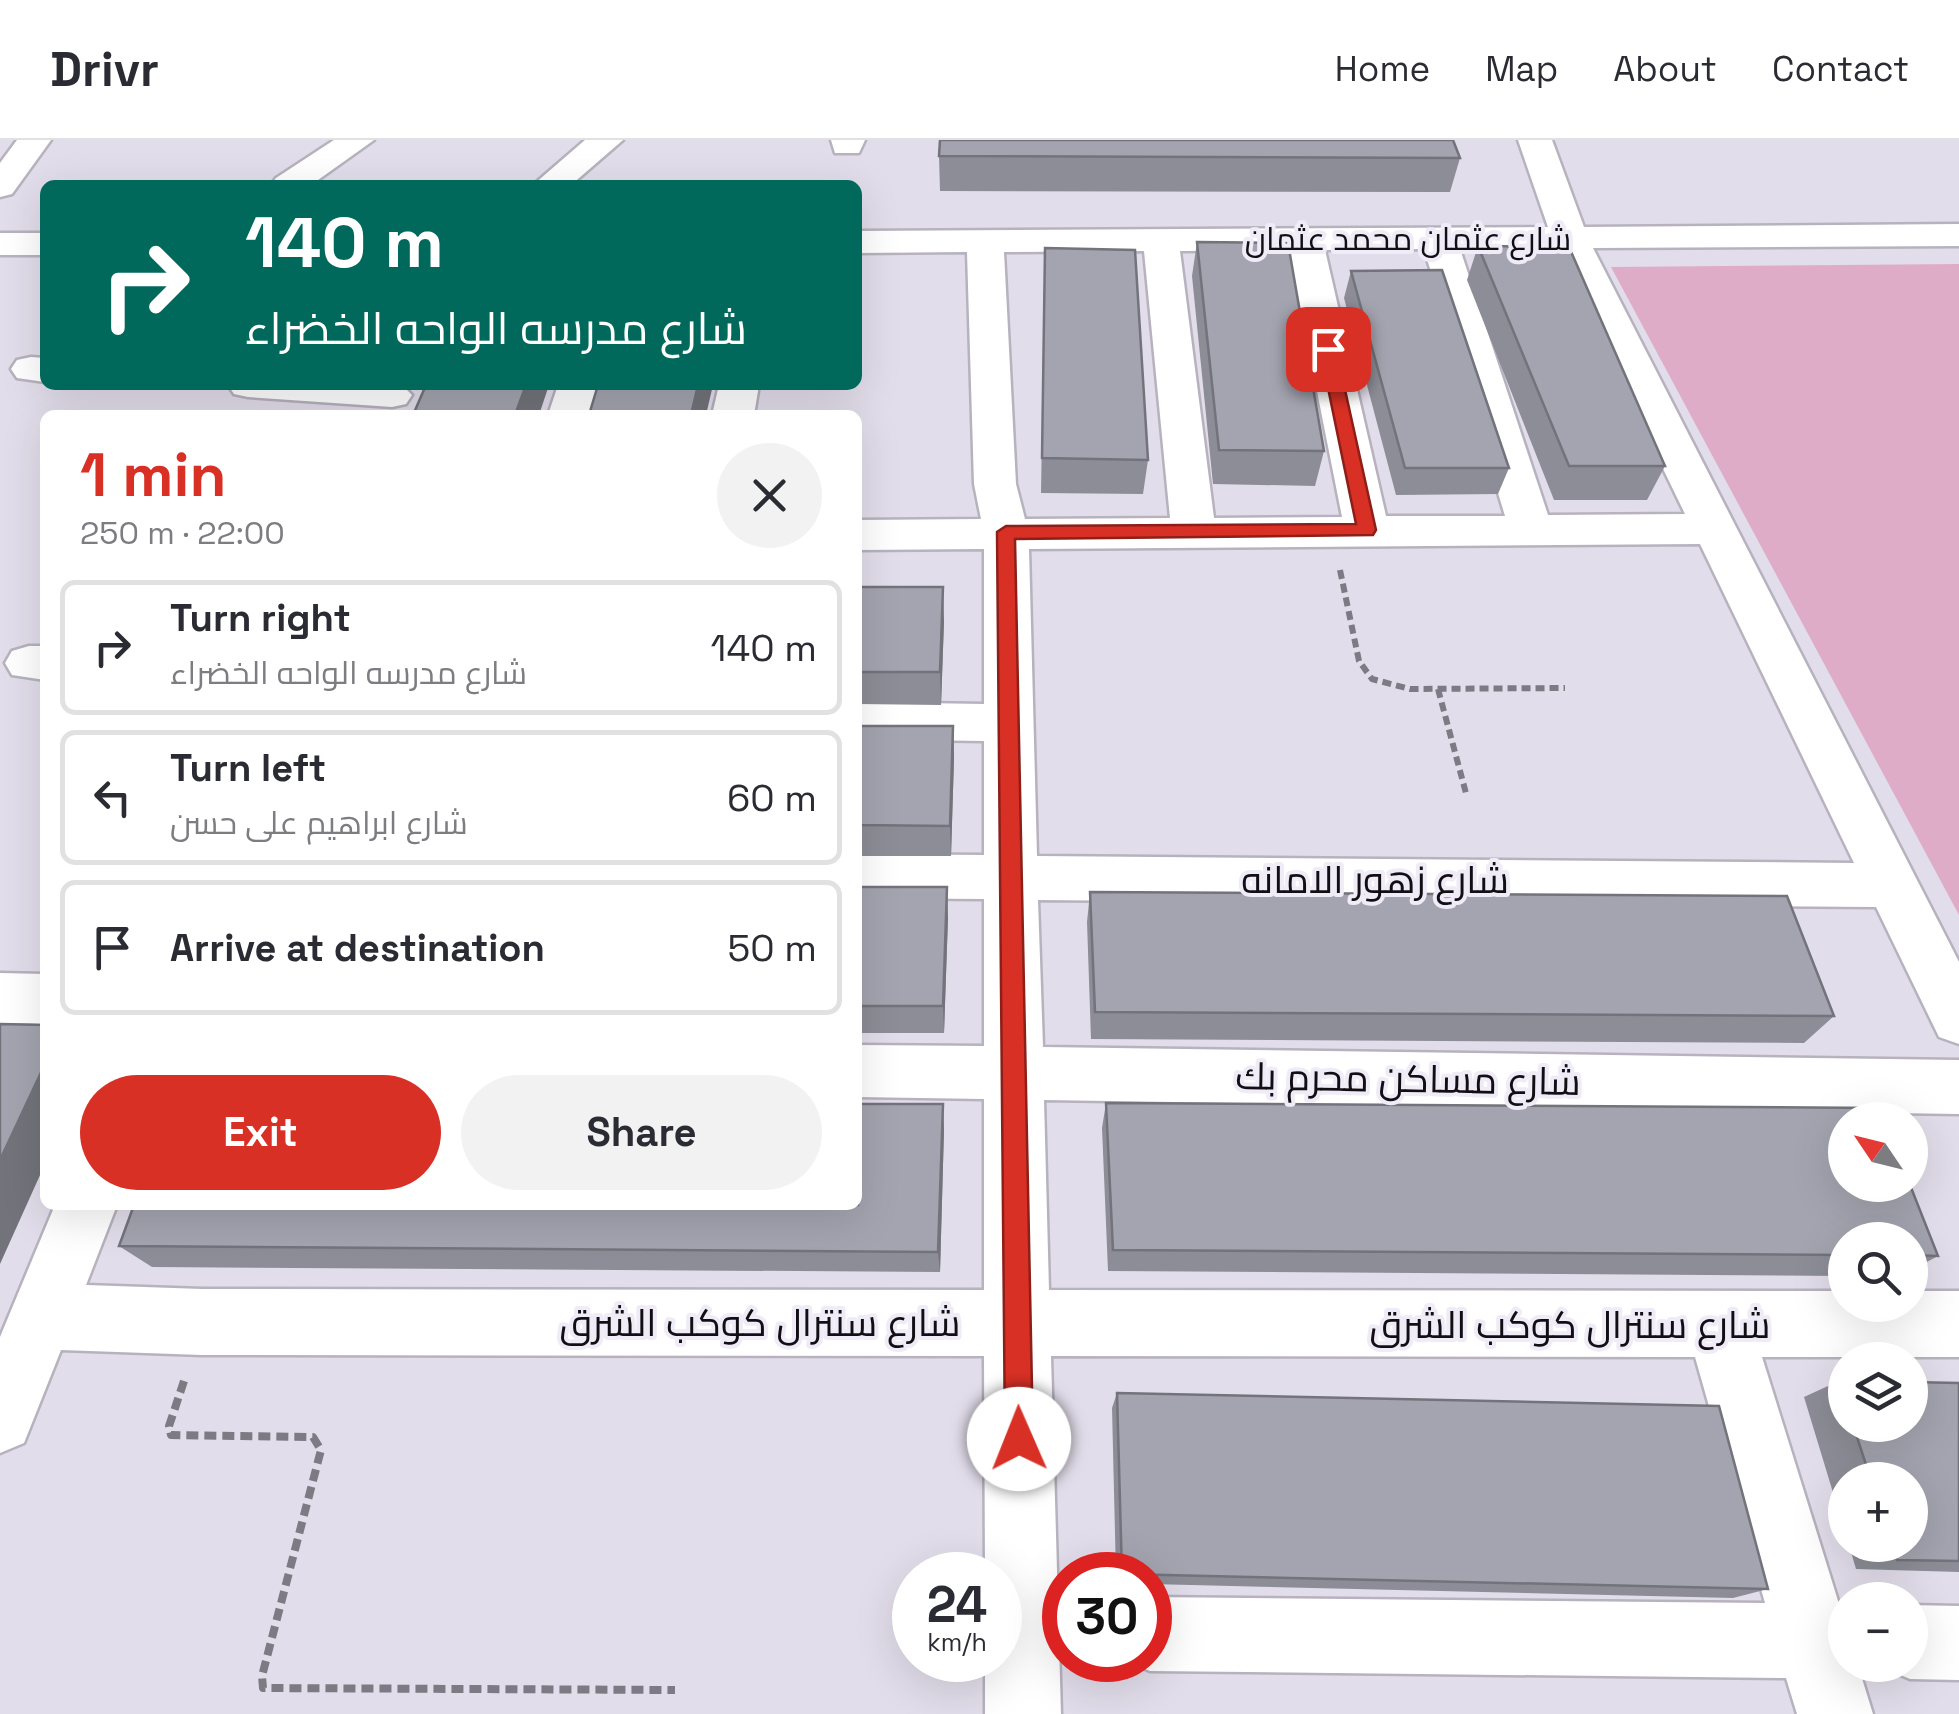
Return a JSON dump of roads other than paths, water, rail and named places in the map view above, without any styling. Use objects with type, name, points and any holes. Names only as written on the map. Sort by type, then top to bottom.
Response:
[{"type":"street","points":[[0,186],[34,140]]},
{"type":"street","points":[[296,180],[357,140]]},
{"type":"street","points":[[556,180],[606,140]]},
{"type":"street","points":[[1535,140],[1570,239],[1959,1019]]},
{"type":"street","name":"شارع عثمان محمد عثمان","points":[[862,242],[1959,236]]},
{"type":"street","points":[[1439,239],[1531,530]]},
{"type":"street","points":[[1161,240],[1192,530]]},
{"type":"street","points":[[1304,240],[1348,530]]},
{"type":"street","points":[[985,242],[994,484],[1006,532],[1018,1323],[1042,1620]]},
{"type":"street","points":[[0,244],[40,244]]},
{"type":"street","points":[[289,390],[380,401]]},
{"type":"street","points":[[862,535],[1714,529]]},
{"type":"street","points":[[862,721],[1008,723]]},
{"type":"street","name":"شارع زهور الامانه","points":[[862,876],[1892,884]]},
{"type":"street","points":[[0,998],[40,998]]},
{"type":"street","name":"شارع مساكن محرم بك","points":[[862,1071],[1959,1087]]},
{"type":"street","points":[[0,1420],[84,1210]]},
{"type":"street","name":"شارع سنترال كوكب الشرق","points":[[42,1316],[202,1322],[1959,1324]]},
{"type":"street","points":[[1719,1326],[1828,1638]]},
{"type":"street","points":[[1172,1634],[1828,1641]]},
{"type":"street","points":[[1023,1714],[1042,1636]]},
{"type":"street","points":[[1928,1642],[1959,1642]]},
{"type":"street","points":[[1832,1682],[1835,1714]]}]
